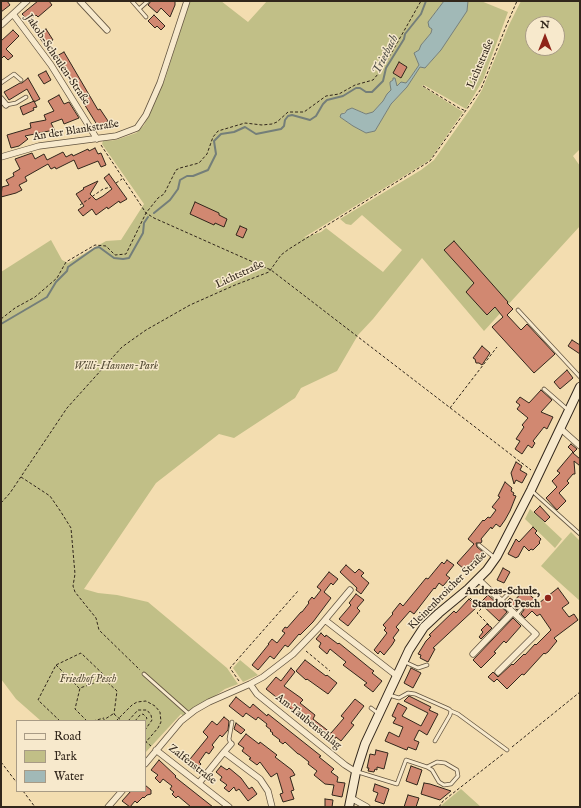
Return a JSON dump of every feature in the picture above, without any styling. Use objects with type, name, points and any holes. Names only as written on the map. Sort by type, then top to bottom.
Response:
[{"type":"street","points":[[1,25],[26,1]]},
{"type":"street","points":[[80,1],[107,30]]},
{"type":"street","name":"An der Blankstraße","points":[[1,157],[35,147],[97,139],[124,134],[135,129],[142,121],[162,78],[187,1]]},
{"type":"street","name":"Jakob-Scheulen-Straße","points":[[13,14],[51,65],[97,139]]},
{"type":"street","points":[[1,99],[6,105]]},
{"type":"street","name":"Kleinenbroicher Straße","points":[[349,807],[356,772],[365,744],[403,661],[424,627],[478,579],[496,558],[538,476],[580,387]]},
{"type":"street","points":[[560,429],[580,446]]},
{"type":"street","points":[[478,579],[536,634],[498,672]]},
{"type":"street","points":[[156,750],[189,714],[209,702],[250,684],[274,669],[300,647],[326,620],[350,590]]},
{"type":"street","points":[[473,654],[495,630],[514,613]]},
{"type":"street","points":[[326,620],[397,676]]},
{"type":"street","name":"Am Taubenschlag","points":[[250,684],[256,694],[356,772]]},
{"type":"street","points":[[199,783],[231,744]]},
{"type":"street","name":"Zalfenstraße","points":[[146,763],[156,750],[229,807]]},
{"type":"street","points":[[224,752],[260,779],[268,791],[272,807]]},
{"type":"street","points":[[108,807],[121,792]]},
{"type":"street","points":[[351,798],[367,807]]},
{"type":"lane","points":[[132,1],[146,17]]},
{"type":"lane","points":[[139,9],[148,1]]},
{"type":"lane","points":[[1,83],[14,74],[22,80]]},
{"type":"lane","points":[[6,105],[16,103],[26,97]]},
{"type":"lane","points":[[518,310],[580,377]]},
{"type":"lane","points":[[544,389],[569,411]]},
{"type":"lane","points":[[531,490],[580,534]]},
{"type":"lane","points":[[479,545],[496,558]]},
{"type":"lane","points":[[501,601],[507,595]]},
{"type":"lane","points":[[514,613],[521,609]]},
{"type":"lane","points":[[403,661],[418,668],[427,665]]},
{"type":"lane","points":[[144,674],[189,714]]},
{"type":"lane","points":[[388,695],[399,698],[408,693],[415,694],[449,708],[451,711],[458,714],[507,750]]},
{"type":"lane","points":[[371,708],[379,714]]},
{"type":"lane","points":[[435,741],[451,711]]},
{"type":"lane","points":[[231,744],[229,739],[232,722]]},
{"type":"lane","points":[[356,772],[397,784],[406,760],[428,767],[442,784],[451,784],[458,776],[457,770],[445,763],[437,762],[428,767]]},
{"type":"path","points":[[1,318],[15,308],[35,298],[57,278],[66,262],[95,245],[106,246],[116,255],[126,254],[146,213],[158,198],[164,194],[177,170],[198,164],[206,156],[213,137],[218,130],[245,123],[262,125],[272,124],[288,112],[304,112],[325,97],[339,94],[355,85],[373,80],[388,59],[421,1]]},
{"type":"path","name":"Lichtstraße","points":[[1,504],[67,408],[122,347],[146,330],[190,305],[271,270],[281,255],[289,249],[428,163],[437,153],[481,89],[507,24],[518,1]]},
{"type":"path","points":[[423,86],[459,108],[467,111]]},
{"type":"path","points":[[97,139],[146,213],[154,218],[271,270],[538,476]]},
{"type":"path","points":[[116,183],[123,178]]},
{"type":"path","points":[[80,205],[103,189],[111,187]]},
{"type":"path","points":[[450,408],[497,347]]},
{"type":"path","points":[[21,476],[50,496],[71,528],[75,574],[73,586],[75,592],[96,618],[99,630],[144,674]]},
{"type":"path","points":[[243,687],[230,668],[298,591]]},
{"type":"path","points":[[464,592],[481,609],[477,613],[495,630]]},
{"type":"path","points":[[300,647],[330,671]]},
{"type":"path","points":[[59,720],[38,700],[56,665],[81,653],[106,676],[104,679]]},
{"type":"path","points":[[56,665],[80,688]]},
{"type":"path","points":[[80,688],[104,679]]},
{"type":"path","points":[[104,679],[117,691],[114,714]]},
{"type":"path","points":[[80,688],[75,709],[86,720]]},
{"type":"path","points":[[114,714],[119,718],[137,702],[144,701],[155,706],[160,712],[161,722],[158,728],[146,741]]},
{"type":"path","points":[[129,720],[138,710],[147,710],[150,713],[152,720],[146,729]]},
{"type":"path","points":[[97,720],[114,714]]},
{"type":"path","points":[[136,720],[143,714],[147,718],[146,720]]},
{"type":"path","points":[[146,743],[156,750]]},
{"type":"path","points":[[1,762],[16,782]]},
{"type":"path","points":[[24,792],[34,807]]},
{"type":"green space","points":[[190,1],[221,1],[248,22],[267,1],[444,1],[428,22],[432,29],[431,33],[421,45],[419,50],[415,52],[419,65],[406,83],[397,86],[393,80],[390,82],[391,90],[373,112],[367,114],[352,108],[341,114],[340,117],[366,133],[375,131],[391,104],[407,87],[420,66],[425,68],[441,50],[467,11],[468,1],[481,1],[508,12],[483,80],[466,109],[424,85],[422,86],[463,112],[430,160],[303,238],[321,232],[326,228],[383,272],[402,250],[362,215],[351,225],[346,224],[340,219],[421,170],[434,160],[482,90],[509,25],[521,1],[580,1],[580,149],[573,156],[580,166],[580,226],[484,331],[422,258],[373,319],[358,335],[337,371],[301,388],[295,398],[234,438],[219,434],[156,483],[84,589],[148,602],[227,668],[238,684],[225,689],[184,717],[181,714],[146,752],[146,720],[40,720],[16,699],[1,679],[1,272],[51,240],[62,260],[68,263],[106,241],[121,240],[144,204],[102,144],[103,141],[116,140],[136,133],[144,125],[165,79]]},
{"type":"green space","points":[[530,509],[562,539],[555,548],[525,519]]},
{"type":"green space","points":[[571,532],[580,541],[580,601],[541,566]]},
{"type":"green space","points":[[240,660],[258,675],[243,682],[233,668]]},
{"type":"green space","points":[[461,789],[481,807],[440,807],[444,803]]},
{"type":"water","points":[[444,1],[468,1],[467,11],[441,50],[425,68],[420,67],[407,87],[391,104],[375,131],[366,133],[340,117],[341,114],[352,108],[366,114],[373,112],[391,90],[390,82],[393,78],[395,78],[397,86],[401,82],[406,83],[419,65],[414,53],[419,50],[421,45],[431,33],[432,29],[429,27],[428,22]]},
{"type":"building","points":[[1,1],[7,1],[10,5],[1,12]]},
{"type":"building","points":[[38,1],[49,1],[52,5],[38,17],[36,15],[29,21],[22,14]]},
{"type":"building","points":[[151,1],[175,1],[170,17],[161,8],[157,13],[148,5]]},
{"type":"building","points":[[154,15],[165,26],[161,30],[157,26],[155,28],[148,21]]},
{"type":"building","points":[[46,29],[53,40],[46,46],[37,35]]},
{"type":"building","points":[[13,30],[19,36],[6,49],[13,56],[8,60],[4,56],[1,59],[1,41]]},
{"type":"building","points":[[64,52],[98,110],[100,109],[108,121],[99,128],[55,57]]},
{"type":"building","points":[[399,62],[407,67],[401,78],[393,73]]},
{"type":"building","points":[[46,71],[51,80],[44,84],[38,75]]},
{"type":"building","points":[[28,78],[40,99],[34,102],[27,89],[9,100],[4,92],[22,83]]},
{"type":"building","points":[[59,95],[64,104],[69,102],[79,118],[64,124],[62,119],[51,123],[56,133],[50,135],[49,131],[25,136],[28,139],[19,146],[11,148],[7,135],[31,128],[30,123],[46,120],[44,115],[54,111],[48,101]]},
{"type":"building","points":[[34,101],[37,107],[23,115],[20,107]]},
{"type":"building","points":[[95,148],[98,154],[101,153],[106,165],[101,167],[98,161],[78,169],[74,160],[56,169],[55,167],[51,169],[48,164],[25,177],[27,181],[19,185],[22,190],[1,197],[2,187],[9,185],[6,180],[14,176],[13,173],[20,169],[15,159],[32,153],[35,159],[44,154],[47,160],[63,152],[66,157]]},
{"type":"building","points":[[109,174],[127,199],[120,203],[119,201],[108,209],[107,207],[96,215],[92,209],[83,216],[78,210],[84,206],[76,194],[84,189],[83,188],[98,181],[90,194],[96,200],[103,196],[112,189],[104,178]]},
{"type":"building","points":[[195,202],[219,213],[219,215],[227,219],[224,227],[215,223],[214,225],[190,214]]},
{"type":"building","points":[[240,226],[247,229],[243,238],[236,235]]},
{"type":"building","points":[[454,241],[508,302],[507,303],[513,309],[507,315],[521,330],[527,324],[555,354],[534,373],[492,327],[503,317],[495,307],[487,315],[466,292],[474,283],[444,250]]},
{"type":"building","points":[[572,340],[580,345],[580,354],[568,346]]},
{"type":"building","points":[[482,346],[490,353],[482,365],[476,363],[475,359],[473,358]]},
{"type":"building","points":[[567,370],[573,378],[560,389],[554,382]]},
{"type":"building","points":[[541,390],[552,400],[541,412],[553,417],[547,429],[544,427],[533,441],[535,443],[532,448],[528,445],[522,454],[515,449],[520,441],[516,439],[524,427],[522,425],[528,418],[517,409],[520,405],[516,402],[520,397],[529,403]]},
{"type":"building","points":[[571,444],[577,449],[573,453],[580,459],[580,466],[574,461],[575,474],[573,474],[567,481],[569,483],[559,493],[566,501],[557,510],[546,498],[557,487],[552,481],[560,473],[557,471],[573,452],[568,447]]},
{"type":"building","points":[[516,462],[522,466],[520,470],[527,474],[522,483],[516,480],[514,484],[511,473]]},
{"type":"building","points":[[505,482],[512,488],[511,491],[514,493],[513,495],[516,496],[510,511],[500,527],[496,524],[492,529],[491,527],[481,539],[481,543],[476,543],[477,547],[483,552],[479,557],[479,562],[475,558],[465,570],[457,563],[474,544],[468,539],[483,520],[484,521],[488,517],[490,518],[496,510],[492,507],[500,497],[498,496]]},
{"type":"building","points":[[540,506],[550,517],[545,522],[534,512]]},
{"type":"building","points":[[533,527],[537,531],[535,533],[541,539],[539,542],[540,543],[533,550],[531,549],[529,551],[524,546],[516,558],[508,554],[516,539],[519,542]]},
{"type":"building","points":[[447,560],[454,565],[446,575],[450,578],[443,586],[439,583],[435,589],[434,588],[414,614],[410,611],[396,627],[399,630],[393,638],[395,640],[392,645],[384,655],[380,651],[378,654],[374,650],[387,633],[384,630],[386,628],[383,625],[400,603],[403,606],[426,578],[428,579],[442,562],[444,564]]},
{"type":"building","points":[[346,565],[355,573],[359,569],[364,573],[361,576],[369,583],[361,594],[356,590],[357,588],[340,572]]},
{"type":"building","points":[[503,568],[510,572],[504,583],[497,580]]},
{"type":"building","points":[[329,572],[338,579],[333,585],[331,583],[324,592],[331,598],[313,622],[300,635],[299,634],[288,647],[285,645],[274,659],[270,656],[258,670],[252,665],[272,639],[277,643],[285,633],[282,631],[285,627],[287,628],[302,612],[312,597],[314,599],[321,590],[317,587]]},
{"type":"building","points":[[558,588],[569,603],[562,608],[569,617],[574,614],[578,620],[554,638],[557,641],[548,652],[545,654],[544,653],[524,675],[522,674],[507,689],[497,679],[494,682],[488,677],[493,672],[498,677],[524,654],[525,655],[551,630],[540,614],[537,616],[532,611],[525,618],[521,614],[524,610],[523,607],[520,606],[517,610],[507,601],[510,598],[514,601],[524,590],[539,603]]},
{"type":"building","points":[[356,594],[364,600],[357,608],[360,611],[348,626],[339,619],[351,605],[349,603]]},
{"type":"building","points":[[488,595],[507,612],[499,621],[480,603]]},
{"type":"building","points":[[469,599],[477,607],[433,648],[435,649],[428,662],[420,658],[421,655],[418,654],[431,636],[429,635],[454,611],[456,613]]},
{"type":"building","points":[[513,618],[521,626],[506,643],[504,641],[494,652],[496,653],[481,668],[473,660]]},
{"type":"building","points":[[487,624],[492,628],[481,639],[479,637],[483,632],[481,630]]},
{"type":"building","points":[[321,633],[325,637],[326,635],[338,644],[339,643],[374,671],[372,673],[382,681],[373,692],[364,685],[367,683],[343,665],[346,662],[330,649],[327,654],[319,647],[321,643],[316,639]]},
{"type":"building","points":[[305,660],[337,683],[328,694],[307,679],[306,680],[296,671]]},
{"type":"building","points":[[291,668],[295,672],[284,686],[303,700],[300,703],[315,715],[313,719],[331,733],[344,718],[341,716],[355,699],[364,706],[351,723],[354,725],[341,741],[336,737],[333,742],[266,689],[276,677],[281,681]]},
{"type":"building","points":[[411,668],[421,673],[413,688],[404,683]]},
{"type":"building","points":[[409,696],[431,707],[429,710],[438,714],[427,735],[419,730],[414,740],[419,742],[416,750],[408,747],[407,750],[385,741],[389,732],[399,737],[403,727],[393,723],[396,718],[392,716],[398,703],[407,708],[402,716],[421,726],[428,713],[404,701]]},
{"type":"building","points":[[236,697],[250,708],[253,704],[267,716],[268,714],[321,756],[319,757],[334,769],[331,772],[338,777],[337,782],[345,783],[342,797],[332,795],[334,785],[325,784],[314,775],[317,771],[308,764],[309,762],[285,742],[283,744],[279,741],[280,740],[272,734],[273,733],[270,731],[271,730],[266,726],[267,724],[258,717],[256,720],[246,713],[243,717],[229,706]]},
{"type":"building","points":[[224,717],[229,721],[228,730],[222,737],[220,735],[212,745],[214,747],[209,754],[206,752],[199,762],[201,764],[195,771],[186,764],[208,737],[203,732],[212,721],[217,725]]},
{"type":"building","points":[[236,723],[245,730],[241,734],[234,729]]},
{"type":"building","points":[[246,734],[259,744],[260,742],[277,755],[275,757],[292,770],[295,775],[290,777],[294,790],[291,791],[294,799],[283,802],[280,794],[283,793],[277,773],[271,777],[260,762],[257,765],[242,751],[244,748],[238,744]]},
{"type":"building","points":[[376,750],[388,753],[384,769],[377,767],[377,770],[375,769],[374,772],[368,771],[369,768],[367,768],[370,754],[375,755]]},
{"type":"building","points":[[159,760],[176,776],[175,777],[213,807],[191,807],[178,796],[176,798],[172,794],[174,792],[170,789],[172,786],[163,779],[160,783],[155,778],[158,775],[151,770]]},
{"type":"building","points":[[221,766],[227,770],[229,768],[241,778],[249,789],[252,787],[257,794],[248,801],[239,789],[236,791],[234,787],[229,792],[224,788],[227,785],[220,780],[222,777],[216,772]]},
{"type":"building","points":[[411,766],[422,770],[417,785],[406,781]]},
{"type":"building","points":[[424,783],[451,791],[440,800],[421,794]]},
{"type":"building","points":[[375,784],[389,789],[384,804],[375,801],[378,793],[373,791]]},
{"type":"building","points":[[146,786],[151,790],[151,794],[144,798],[143,797],[137,803],[135,801],[130,807],[122,801],[130,792],[146,792]]},
{"type":"building","points":[[408,795],[419,798],[416,807],[404,807]]},
{"type":"building","points":[[325,799],[333,800],[332,807],[325,807]]},
{"type":"waterway","name":"Trietbach","points":[[154,213],[170,200],[178,189],[180,180],[187,176],[193,176],[208,170],[216,154],[214,141],[221,134],[234,132],[245,127],[256,134],[281,129],[284,126],[285,120],[288,116],[292,115],[310,120],[316,116],[327,100],[343,96],[356,88],[360,88],[366,92],[372,92],[383,81],[386,68],[404,39],[405,34],[421,14],[426,1]]},
{"type":"waterway","name":"Trietbach","points":[[1,324],[47,297],[56,282],[67,271],[68,267],[95,248],[99,247],[114,258],[129,258],[143,233],[144,223],[148,217]]},
{"type":"place","name":"Andreas-Schule, Standort Pesch","points":[[548,598]]},
{"type":"park label","name":"Willi-Hannen-Park","points":[[116,367]]},
{"type":"park label","name":"Friedhof Pesch","points":[[88,680]]}]
